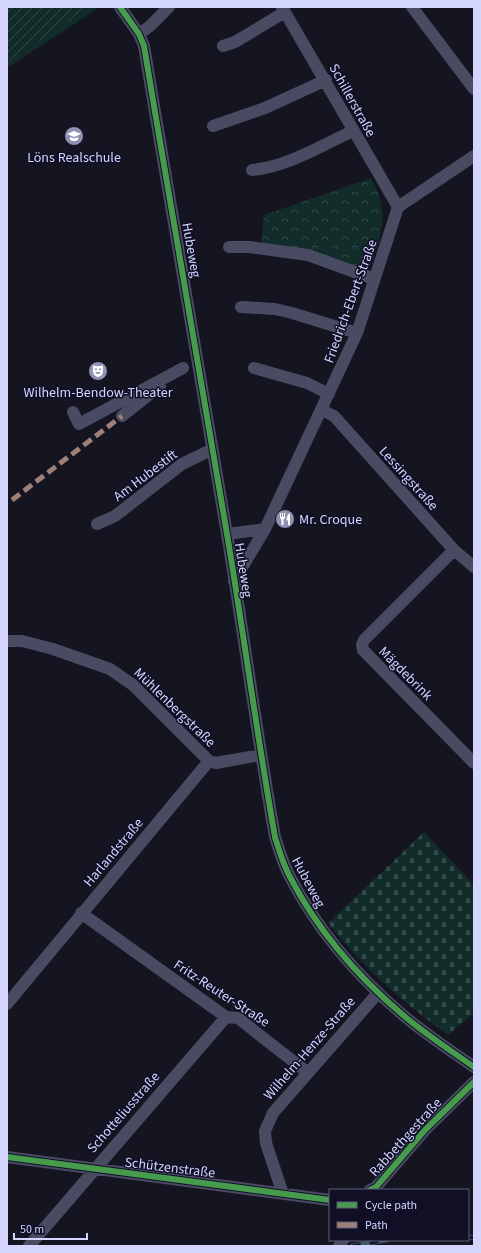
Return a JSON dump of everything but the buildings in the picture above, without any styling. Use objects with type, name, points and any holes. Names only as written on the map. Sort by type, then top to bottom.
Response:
[{"type":"street","name":"Hubeweg","points":[[120,7],[139,34],[144,46],[197,356],[211,450],[231,534],[234,581],[274,837],[289,875],[308,911],[342,954],[378,993],[404,1016],[474,1068]]},
{"type":"street","points":[[139,34],[150,26],[169,7]]},
{"type":"street","points":[[412,7],[474,89]]},
{"type":"street","points":[[223,46],[235,42],[284,9]]},
{"type":"street","name":"Schillerstraße","points":[[284,9],[398,207]]},
{"type":"street","points":[[213,126],[265,108],[326,80]]},
{"type":"street","points":[[252,170],[264,169],[291,159],[353,131]]},
{"type":"street","points":[[398,207],[474,156]]},
{"type":"street","name":"Friedrich-Ebert-Straße","points":[[234,581],[265,529],[357,333],[398,207]]},
{"type":"street","points":[[229,247],[249,246],[308,255],[374,280]]},
{"type":"street","points":[[241,307],[275,309],[357,333]]},
{"type":"street","points":[[73,412],[79,424],[135,399],[183,368],[197,356]]},
{"type":"street","points":[[254,368],[308,383],[329,394]]},
{"type":"street","points":[[122,416],[135,399]]},
{"type":"street","name":"Lessingstraße","points":[[322,410],[334,416],[454,550],[474,567]]},
{"type":"street","name":"Am Hubestift","points":[[97,524],[115,516],[182,464],[211,450]]},
{"type":"street","points":[[231,534],[265,529]]},
{"type":"street","name":"Mägdebrink","points":[[454,550],[364,640],[362,645],[363,650],[474,763]]},
{"type":"street","name":"Mühlenbergstraße","points":[[7,641],[22,641],[54,649],[110,669],[134,685],[209,761]]},
{"type":"street","points":[[209,761],[216,763],[260,755]]},
{"type":"street","name":"Harlandstraße","points":[[7,1004],[81,913],[209,761]]},
{"type":"street","name":"Fritz-Reuter-Straße","points":[[81,913],[226,1017],[238,1018],[306,1072]]},
{"type":"street","name":"Wilhelm-Henze-Straße","points":[[283,1194],[266,1143],[265,1131],[273,1113],[306,1072],[378,993]]},
{"type":"street","name":"Schotteliusstraße","points":[[29,1246],[226,1017]]},
{"type":"street","name":"Rabbethgestraße","points":[[372,1189],[376,1187],[425,1130],[474,1082]]},
{"type":"street","name":"Schützenstraße","points":[[7,1157],[329,1200]]},
{"type":"green space","points":[[7,7],[90,7],[7,62]]},
{"type":"green space","points":[[90,7],[96,7],[97,9],[7,68],[7,62]]},
{"type":"green space","points":[[371,178],[381,203],[383,214],[380,236],[368,271],[261,245],[264,215]]},
{"type":"green space","points":[[424,832],[474,885],[474,1013],[448,1035],[399,997],[369,970],[328,923]]},
{"type":"railway","points":[[469,1237],[474,1238]]},
{"type":"railway","points":[[352,1246],[381,1241]]},
{"type":"marked path","points":[[12,500],[122,416]]},
{"type":"cycle path","points":[[120,7],[139,34],[144,46],[227,534],[268,799],[275,837],[285,867],[313,915],[340,951],[370,985],[411,1022],[474,1067]]},
{"type":"cycle path","points":[[372,1189],[376,1187],[425,1130],[474,1082]]},
{"type":"cycle path","points":[[7,1157],[329,1200]]},
{"type":"place","name":"Löns Realschule","points":[[74,136]]},
{"type":"place","name":"Wilhelm-Bendow-Theater","points":[[98,371]]},
{"type":"place","name":"Mr. Croque","points":[[285,519]]}]
